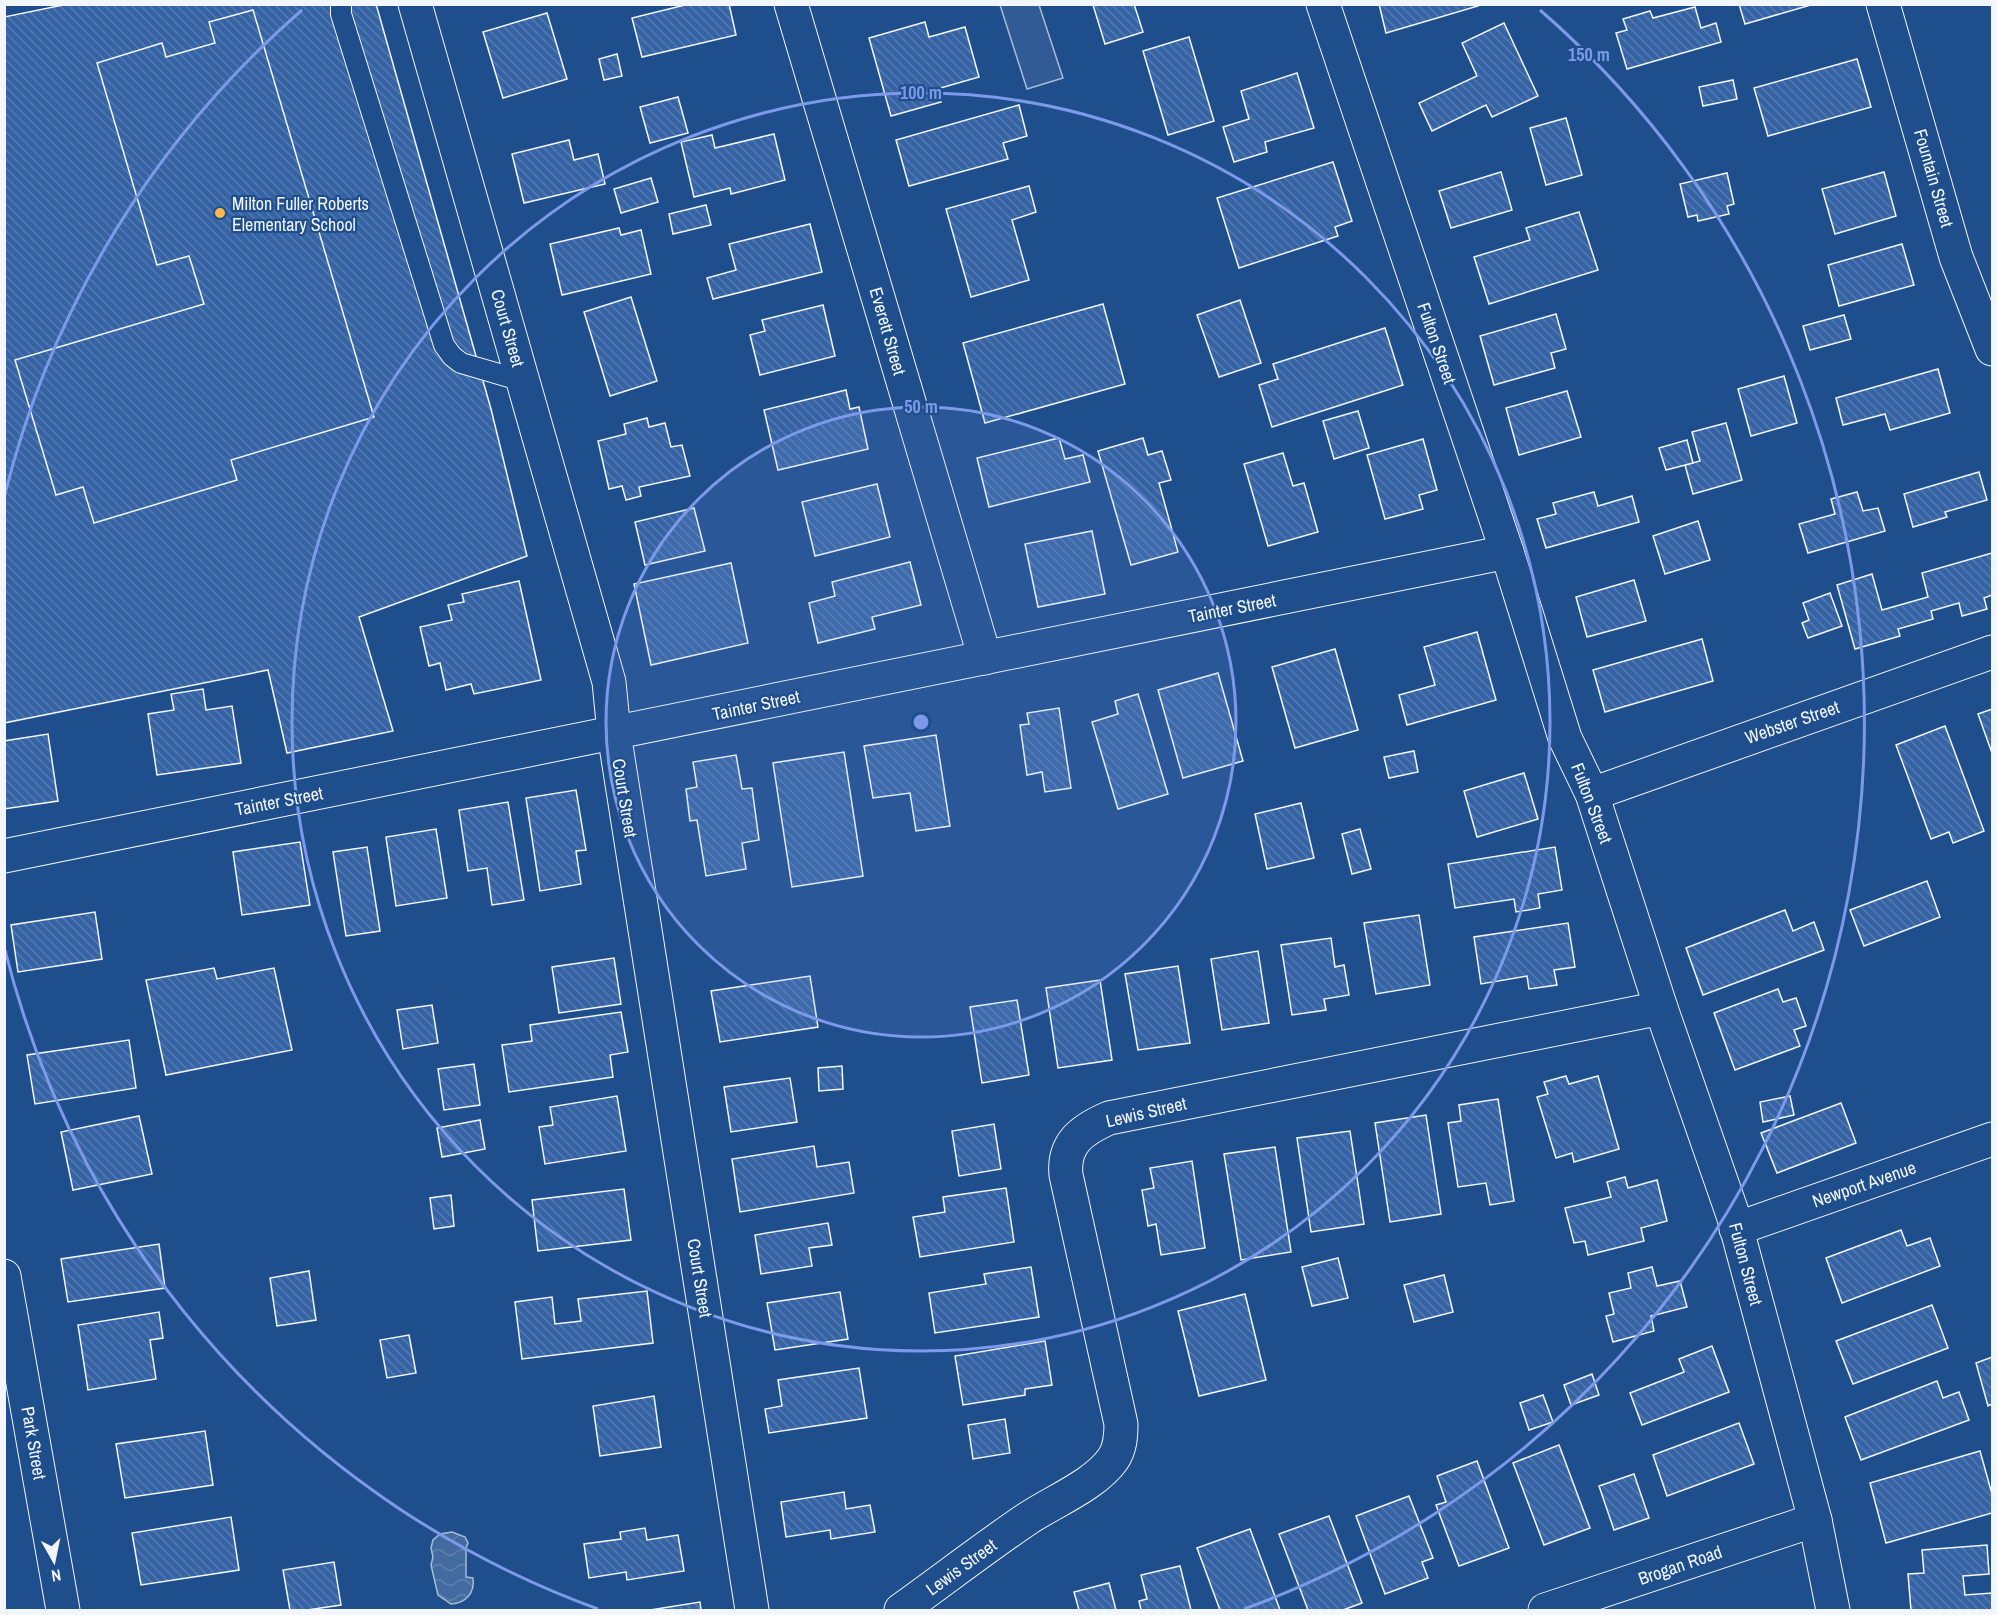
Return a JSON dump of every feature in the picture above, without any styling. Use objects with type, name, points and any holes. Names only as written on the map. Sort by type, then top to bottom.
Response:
[{"type":"street","name":"Court Street","points":[[415,4],[609,682],[615,733],[752,1611]]},
{"type":"street","name":"Everett Street","points":[[791,4],[985,658]]},
{"type":"street","name":"Fulton Street","points":[[1323,4],[1507,552],[1565,738],[1592,794],[1660,1008],[1736,1228],[1815,1520],[1833,1611]]},
{"type":"street","name":"Fountain Street","points":[[1883,4],[1956,257],[1992,349]]},
{"type":"street","name":"Tainter Street","points":[[4,856],[1507,552]]},
{"type":"street","name":"Webster Street","points":[[1592,794],[1992,652]]},
{"type":"street","name":"Lewis Street","points":[[901,1611],[1027,1519],[1089,1481],[1112,1460],[1118,1450],[1121,1424],[1066,1176],[1065,1161],[1070,1146],[1086,1130],[1108,1118],[1660,1008]]},
{"type":"street","name":"Newport Avenue","points":[[1736,1228],[1992,1139]]},
{"type":"street","name":"Park Street","points":[[4,1276],[63,1611]]},
{"type":"street","name":"Brogan Road","points":[[1545,1611],[1815,1520]]},
{"type":"lane","points":[[341,4],[341,14],[444,345],[461,363],[523,381]]},
{"type":"shaded area","points":[[1000,5],[1039,5],[1063,78],[1027,89]]},
{"type":"water","points":[[452,1532],[465,1537],[468,1543],[466,1577],[473,1578],[473,1588],[461,1602],[451,1604],[438,1595],[431,1565],[433,1557],[431,1548],[433,1540],[440,1534]]},
{"type":"building","name":"Milton Fuller Roberts Elementary School","points":[[68,4],[376,4],[491,409],[527,556],[359,617],[393,731],[287,753],[268,670],[4,723],[4,17]]},
{"type":"building","points":[[689,4],[729,4],[736,35],[642,57],[632,18]]},
{"type":"building","points":[[1134,4],[1143,32],[1105,44],[1093,5]]},
{"type":"building","points":[[1379,4],[1478,4],[1478,6],[1386,33]]},
{"type":"building","points":[[1739,4],[1814,4],[1745,24]]},
{"type":"building","points":[[1695,7],[1701,28],[1716,23],[1721,42],[1627,69],[1616,33],[1627,30],[1623,19],[1650,11],[1653,18]]},
{"type":"building","name":"Milton Fuller Roberts Elementary School","points":[[253,10],[374,417],[231,460],[237,480],[94,523],[83,487],[56,495],[15,360],[204,304],[189,256],[157,265],[97,63],[162,43],[166,57],[215,43],[209,22]]},
{"type":"building","points":[[547,13],[567,79],[503,98],[483,32]]},
{"type":"building","points":[[925,22],[929,37],[965,27],[979,77],[937,89],[941,102],[891,116],[869,38]]},
{"type":"building","points":[[1504,23],[1538,96],[1492,117],[1486,105],[1432,131],[1419,103],[1477,76],[1462,43]]},
{"type":"building","points":[[1189,37],[1214,121],[1168,135],[1143,51]]},
{"type":"building","points":[[617,54],[622,76],[604,80],[599,59]]},
{"type":"building","points":[[1857,59],[1871,107],[1768,136],[1754,88]]},
{"type":"building","points":[[1297,73],[1314,128],[1265,142],[1267,152],[1234,162],[1223,127],[1249,119],[1241,91]]},
{"type":"building","points":[[1733,80],[1737,99],[1703,106],[1699,87]]},
{"type":"building","points":[[678,97],[688,133],[650,143],[640,107]]},
{"type":"building","points":[[1019,105],[1027,136],[1003,143],[1008,159],[909,186],[896,140]]},
{"type":"building","points":[[1566,118],[1582,175],[1546,185],[1530,128]]},
{"type":"building","points":[[774,134],[785,180],[731,194],[730,188],[694,197],[681,142],[712,135],[715,148]]},
{"type":"building","points":[[569,140],[574,160],[598,154],[605,184],[524,203],[512,154]]},
{"type":"building","points":[[1333,162],[1352,221],[1335,227],[1338,236],[1239,268],[1217,198]]},
{"type":"building","points":[[1501,172],[1512,210],[1451,228],[1439,191]]},
{"type":"building","points":[[1884,172],[1896,216],[1835,234],[1822,189]]},
{"type":"building","points":[[1727,173],[1734,204],[1727,206],[1729,214],[1698,221],[1697,215],[1688,217],[1680,184]]},
{"type":"building","points":[[651,178],[658,202],[621,213],[614,189]]},
{"type":"building","points":[[1029,186],[1036,212],[1012,220],[1029,280],[971,297],[946,209]]},
{"type":"building","points":[[706,205],[711,225],[673,234],[669,214]]},
{"type":"building","points":[[1579,212],[1598,270],[1489,304],[1474,257],[1530,240],[1526,228]]},
{"type":"building","points":[[810,224],[822,272],[713,299],[707,278],[736,270],[729,244]]},
{"type":"building","points":[[619,228],[621,235],[641,230],[651,274],[562,295],[550,244]]},
{"type":"building","points":[[1902,244],[1914,285],[1839,306],[1828,265]]},
{"type":"building","points":[[631,297],[657,381],[610,396],[584,312]]},
{"type":"building","points":[[1240,300],[1261,363],[1219,377],[1197,315]]},
{"type":"building","points":[[1103,304],[1125,384],[985,423],[963,343]]},
{"type":"building","points":[[823,305],[835,356],[760,375],[750,335],[765,331],[762,320]]},
{"type":"building","points":[[1556,314],[1566,349],[1551,353],[1555,368],[1494,385],[1480,336]]},
{"type":"building","points":[[1844,315],[1851,339],[1810,350],[1803,326]]},
{"type":"building","points":[[1385,328],[1403,385],[1272,427],[1259,385],[1278,379],[1273,364]]},
{"type":"building","points":[[1938,369],[1950,413],[1890,430],[1885,414],[1843,425],[1836,398]]},
{"type":"building","points":[[1784,376],[1797,423],[1751,436],[1738,389]]},
{"type":"building","points":[[846,390],[850,409],[859,407],[868,449],[778,470],[764,410]]},
{"type":"building","points":[[1567,391],[1581,437],[1519,455],[1506,408]]},
{"type":"building","points":[[1358,411],[1369,448],[1334,459],[1323,421]]},
{"type":"building","points":[[647,418],[649,427],[665,423],[671,447],[682,445],[690,476],[639,487],[641,496],[626,500],[622,486],[609,489],[598,441],[626,434],[624,424]]},
{"type":"building","points":[[1726,423],[1742,480],[1693,494],[1685,465],[1700,461],[1692,432]]},
{"type":"building","points":[[1059,438],[1065,459],[1083,455],[1090,482],[989,507],[977,458]]},
{"type":"building","points":[[1143,438],[1148,455],[1162,451],[1171,480],[1159,483],[1178,552],[1131,565],[1098,451]]},
{"type":"building","points":[[1423,439],[1437,490],[1419,495],[1423,509],[1385,519],[1367,455]]},
{"type":"building","points":[[1687,440],[1693,463],[1666,470],[1659,448]]},
{"type":"building","points":[[1283,453],[1293,486],[1304,483],[1318,532],[1268,546],[1244,464]]},
{"type":"building","points":[[1979,472],[1987,500],[1945,512],[1947,517],[1913,527],[1904,494]]},
{"type":"building","points":[[877,484],[890,537],[815,556],[802,502]]},
{"type":"building","points":[[1594,492],[1598,506],[1632,496],[1639,522],[1546,548],[1537,519],[1556,514],[1553,503]]},
{"type":"building","points":[[1857,492],[1863,511],[1878,508],[1885,531],[1808,553],[1799,524],[1835,514],[1831,499]]},
{"type":"building","points":[[694,508],[705,551],[645,565],[635,522]]},
{"type":"building","points":[[1698,521],[1710,560],[1665,574],[1653,536]]},
{"type":"building","points":[[1092,531],[1105,594],[1038,607],[1025,544]]},
{"type":"building","points":[[1992,553],[1992,595],[1984,598],[1987,609],[1962,616],[1959,603],[1931,611],[1933,619],[1898,629],[1900,636],[1855,649],[1837,585],[1872,574],[1882,610],[1928,597],[1922,573]]},
{"type":"building","points":[[910,562],[921,605],[872,617],[875,629],[818,643],[809,603],[835,596],[832,582]]},
{"type":"building","points":[[731,563],[748,643],[651,665],[634,584]]},
{"type":"building","points":[[1634,580],[1646,621],[1587,637],[1576,597]]},
{"type":"building","points":[[519,581],[541,680],[474,694],[471,684],[446,690],[440,663],[429,666],[420,627],[452,620],[448,605],[464,602],[462,594]]},
{"type":"building","points":[[1830,593],[1842,626],[1808,638],[1802,623],[1809,620],[1803,603]]},
{"type":"building","points":[[1477,632],[1496,700],[1407,725],[1399,695],[1435,685],[1424,647]]},
{"type":"building","points":[[1702,639],[1713,681],[1605,712],[1593,670]]},
{"type":"building","points":[[1335,649],[1358,730],[1295,748],[1272,667]]},
{"type":"building","points":[[1218,673],[1243,761],[1183,778],[1158,690]]},
{"type":"building","points":[[203,689],[206,710],[232,706],[241,763],[157,775],[148,714],[174,710],[171,694]]},
{"type":"building","points":[[1138,694],[1168,794],[1118,809],[1092,722],[1118,714],[1115,701]]},
{"type":"building","points":[[1059,708],[1071,788],[1045,792],[1042,772],[1027,775],[1020,725],[1029,724],[1027,713]]},
{"type":"building","points":[[1992,709],[1992,753],[1978,714]]},
{"type":"building","points":[[1945,726],[1984,831],[1953,843],[1949,832],[1931,839],[1896,745]]},
{"type":"building","points":[[48,734],[58,801],[4,809],[4,741]]},
{"type":"building","points":[[936,735],[950,826],[916,831],[910,793],[873,798],[864,746]]},
{"type":"building","points":[[1414,751],[1418,772],[1389,778],[1384,757]]},
{"type":"building","points":[[844,752],[863,876],[792,887],[773,763]]},
{"type":"building","points":[[736,755],[742,789],[752,788],[759,840],[742,843],[746,869],[706,876],[697,820],[690,821],[686,789],[697,787],[693,762]]},
{"type":"building","points":[[1524,773],[1538,819],[1477,837],[1464,791]]},
{"type":"building","points":[[576,790],[586,850],[576,851],[581,884],[540,891],[526,798]]},
{"type":"building","points":[[508,802],[524,900],[492,905],[487,868],[468,871],[459,810]]},
{"type":"building","points":[[1301,803],[1314,858],[1267,869],[1255,814]]},
{"type":"building","points":[[436,829],[447,898],[396,906],[386,837]]},
{"type":"building","points":[[1360,829],[1371,869],[1352,874],[1342,834]]},
{"type":"building","points":[[300,842],[310,905],[242,915],[233,852]]},
{"type":"building","points":[[367,847],[380,931],[346,936],[333,852]]},
{"type":"building","points":[[1555,847],[1562,890],[1538,894],[1540,908],[1516,912],[1514,899],[1455,908],[1448,864]]},
{"type":"building","points":[[1927,881],[1940,917],[1864,946],[1850,910]]},
{"type":"building","points":[[1785,910],[1793,931],[1814,922],[1824,950],[1703,995],[1686,948]]},
{"type":"building","points":[[95,912],[102,959],[18,972],[11,925]]},
{"type":"building","points":[[1419,915],[1430,985],[1376,994],[1364,923]]},
{"type":"building","points":[[1568,923],[1575,967],[1554,970],[1557,985],[1529,989],[1527,976],[1481,984],[1474,937]]},
{"type":"building","points":[[1331,938],[1335,967],[1344,965],[1349,995],[1324,999],[1326,1010],[1292,1015],[1281,945]]},
{"type":"building","points":[[1258,951],[1269,1023],[1222,1030],[1211,959]]},
{"type":"building","points":[[614,958],[621,1004],[559,1013],[552,967]]},
{"type":"building","points":[[1178,966],[1190,1043],[1138,1050],[1125,974]]},
{"type":"building","points":[[214,968],[217,979],[274,968],[292,1050],[166,1075],[146,980]]},
{"type":"building","points":[[810,976],[818,1027],[720,1042],[711,991]]},
{"type":"building","points":[[1100,980],[1112,1060],[1058,1068],[1046,988]]},
{"type":"building","points":[[1778,989],[1783,1002],[1796,998],[1806,1026],[1794,1030],[1800,1046],[1735,1070],[1714,1013]]},
{"type":"building","points":[[1017,1000],[1029,1075],[982,1083],[970,1007]]},
{"type":"building","points":[[432,1005],[438,1043],[403,1049],[397,1010]]},
{"type":"building","points":[[621,1012],[628,1052],[610,1055],[613,1077],[509,1092],[502,1045],[532,1041],[530,1025]]},
{"type":"building","points":[[129,1040],[136,1088],[35,1104],[27,1055]]},
{"type":"building","points":[[474,1064],[480,1105],[444,1110],[438,1069]]},
{"type":"building","points":[[842,1066],[843,1089],[819,1091],[818,1068]]},
{"type":"building","points":[[1566,1076],[1569,1084],[1598,1076],[1619,1149],[1574,1162],[1572,1153],[1556,1158],[1537,1097],[1548,1094],[1544,1082]]},
{"type":"building","points":[[790,1078],[797,1122],[731,1132],[724,1087]]},
{"type":"building","points":[[617,1096],[626,1151],[545,1164],[539,1127],[553,1125],[550,1107]]},
{"type":"building","points":[[1790,1096],[1794,1115],[1763,1122],[1760,1102]]},
{"type":"building","points":[[1498,1099],[1514,1201],[1490,1205],[1486,1183],[1458,1187],[1448,1123],[1461,1121],[1459,1105]]},
{"type":"building","points":[[1841,1103],[1856,1143],[1777,1173],[1761,1133]]},
{"type":"building","points":[[1426,1115],[1441,1214],[1390,1222],[1375,1123]]},
{"type":"building","points":[[139,1116],[152,1174],[73,1190],[61,1132]]},
{"type":"building","points":[[480,1120],[485,1149],[442,1157],[437,1128]]},
{"type":"building","points":[[994,1124],[1001,1169],[959,1176],[952,1131]]},
{"type":"building","points":[[1350,1131],[1364,1224],[1311,1232],[1297,1138]]},
{"type":"building","points":[[814,1146],[817,1167],[849,1162],[854,1193],[740,1212],[732,1159]]},
{"type":"building","points":[[1275,1147],[1291,1252],[1241,1260],[1224,1154]]},
{"type":"building","points":[[1192,1161],[1205,1248],[1161,1255],[1156,1224],[1148,1226],[1142,1190],[1154,1188],[1150,1168]]},
{"type":"building","points":[[1625,1177],[1628,1188],[1657,1180],[1667,1221],[1641,1228],[1644,1241],[1588,1255],[1585,1241],[1574,1243],[1565,1208],[1611,1197],[1607,1182]]},
{"type":"building","points":[[1006,1188],[1014,1242],[920,1257],[913,1217],[945,1212],[943,1197]]},
{"type":"building","points":[[624,1189],[631,1240],[538,1251],[532,1200]]},
{"type":"building","points":[[451,1195],[454,1226],[434,1229],[430,1198]]},
{"type":"building","points":[[828,1223],[832,1245],[809,1248],[812,1266],[761,1274],[755,1235]]},
{"type":"building","points":[[1901,1230],[1907,1246],[1930,1238],[1940,1266],[1842,1303],[1826,1258]]},
{"type":"building","points":[[159,1244],[165,1288],[68,1302],[61,1259]]},
{"type":"building","points":[[1338,1258],[1348,1298],[1312,1306],[1302,1267]]},
{"type":"building","points":[[1031,1267],[1039,1317],[935,1333],[929,1293],[986,1284],[984,1274]]},
{"type":"building","points":[[1652,1267],[1657,1286],[1680,1281],[1687,1307],[1651,1316],[1654,1331],[1613,1342],[1606,1316],[1614,1314],[1609,1293],[1631,1288],[1628,1273]]},
{"type":"building","points":[[309,1271],[316,1320],[277,1326],[270,1278]]},
{"type":"building","points":[[1444,1275],[1453,1312],[1414,1322],[1404,1285]]},
{"type":"building","points":[[647,1291],[653,1343],[522,1359],[515,1302],[552,1297],[555,1324],[581,1321],[578,1299]]},
{"type":"building","points":[[840,1292],[848,1339],[775,1350],[767,1303]]},
{"type":"building","points":[[1245,1294],[1266,1380],[1199,1396],[1178,1311]]},
{"type":"building","points":[[1932,1305],[1948,1348],[1853,1384],[1836,1341]]},
{"type":"building","points":[[159,1312],[163,1338],[150,1340],[156,1379],[88,1390],[78,1325]]},
{"type":"building","points":[[409,1335],[416,1373],[387,1378],[380,1340]]},
{"type":"building","points":[[1045,1341],[1052,1385],[1025,1389],[1025,1395],[963,1405],[955,1356]]},
{"type":"building","points":[[1712,1346],[1729,1392],[1642,1425],[1630,1393],[1684,1372],[1679,1359]]},
{"type":"building","points":[[1992,1357],[1992,1404],[1988,1406],[1976,1363]]},
{"type":"building","points":[[859,1368],[867,1418],[769,1433],[765,1409],[782,1406],[778,1380]]},
{"type":"building","points":[[1592,1374],[1599,1395],[1571,1405],[1564,1385]]},
{"type":"building","points":[[1937,1381],[1943,1398],[1959,1392],[1969,1420],[1861,1460],[1845,1417]]},
{"type":"building","points":[[1543,1395],[1553,1422],[1529,1430],[1520,1403]]},
{"type":"building","points":[[654,1396],[661,1447],[600,1456],[593,1406]]},
{"type":"building","points":[[1005,1419],[1010,1453],[973,1459],[968,1425]]},
{"type":"building","points":[[1739,1423],[1754,1464],[1667,1496],[1653,1455]]},
{"type":"building","points":[[205,1431],[213,1485],[125,1498],[116,1444]]},
{"type":"building","points":[[1559,1445],[1590,1528],[1544,1545],[1513,1463]]},
{"type":"building","points":[[1980,1451],[1992,1494],[1992,1513],[1886,1543],[1870,1483]]},
{"type":"building","points":[[1477,1461],[1509,1548],[1459,1566],[1436,1505],[1446,1502],[1437,1476]]},
{"type":"building","points":[[1634,1474],[1649,1518],[1614,1530],[1599,1486]]},
{"type":"building","points":[[844,1492],[846,1509],[870,1505],[875,1532],[831,1539],[830,1530],[786,1537],[781,1502]]},
{"type":"building","points":[[1409,1496],[1433,1558],[1422,1562],[1428,1578],[1385,1594],[1356,1516]]},
{"type":"building","points":[[1329,1516],[1362,1603],[1343,1610],[1308,1610],[1279,1534]]},
{"type":"building","points":[[231,1517],[239,1570],[141,1585],[132,1533]]},
{"type":"building","points":[[645,1528],[647,1540],[678,1535],[684,1571],[627,1580],[626,1572],[589,1578],[584,1544],[621,1539],[620,1532]]},
{"type":"building","points":[[1250,1529],[1280,1610],[1220,1610],[1197,1548]]},
{"type":"building","points":[[1987,1545],[1989,1574],[1963,1576],[1965,1595],[1992,1593],[1992,1610],[1911,1610],[1908,1574],[1924,1573],[1922,1550]]},
{"type":"building","points":[[334,1562],[341,1605],[290,1610],[283,1570]]},
{"type":"building","points":[[1180,1566],[1191,1610],[1141,1610],[1139,1601],[1147,1599],[1141,1575]]},
{"type":"building","points":[[1109,1583],[1116,1610],[1079,1610],[1074,1592]]},
{"type":"building","points":[[700,1602],[701,1610],[650,1610]]},
{"type":"place","name":"Milton Fuller Roberts Elementary School","points":[[220,213]]}]
